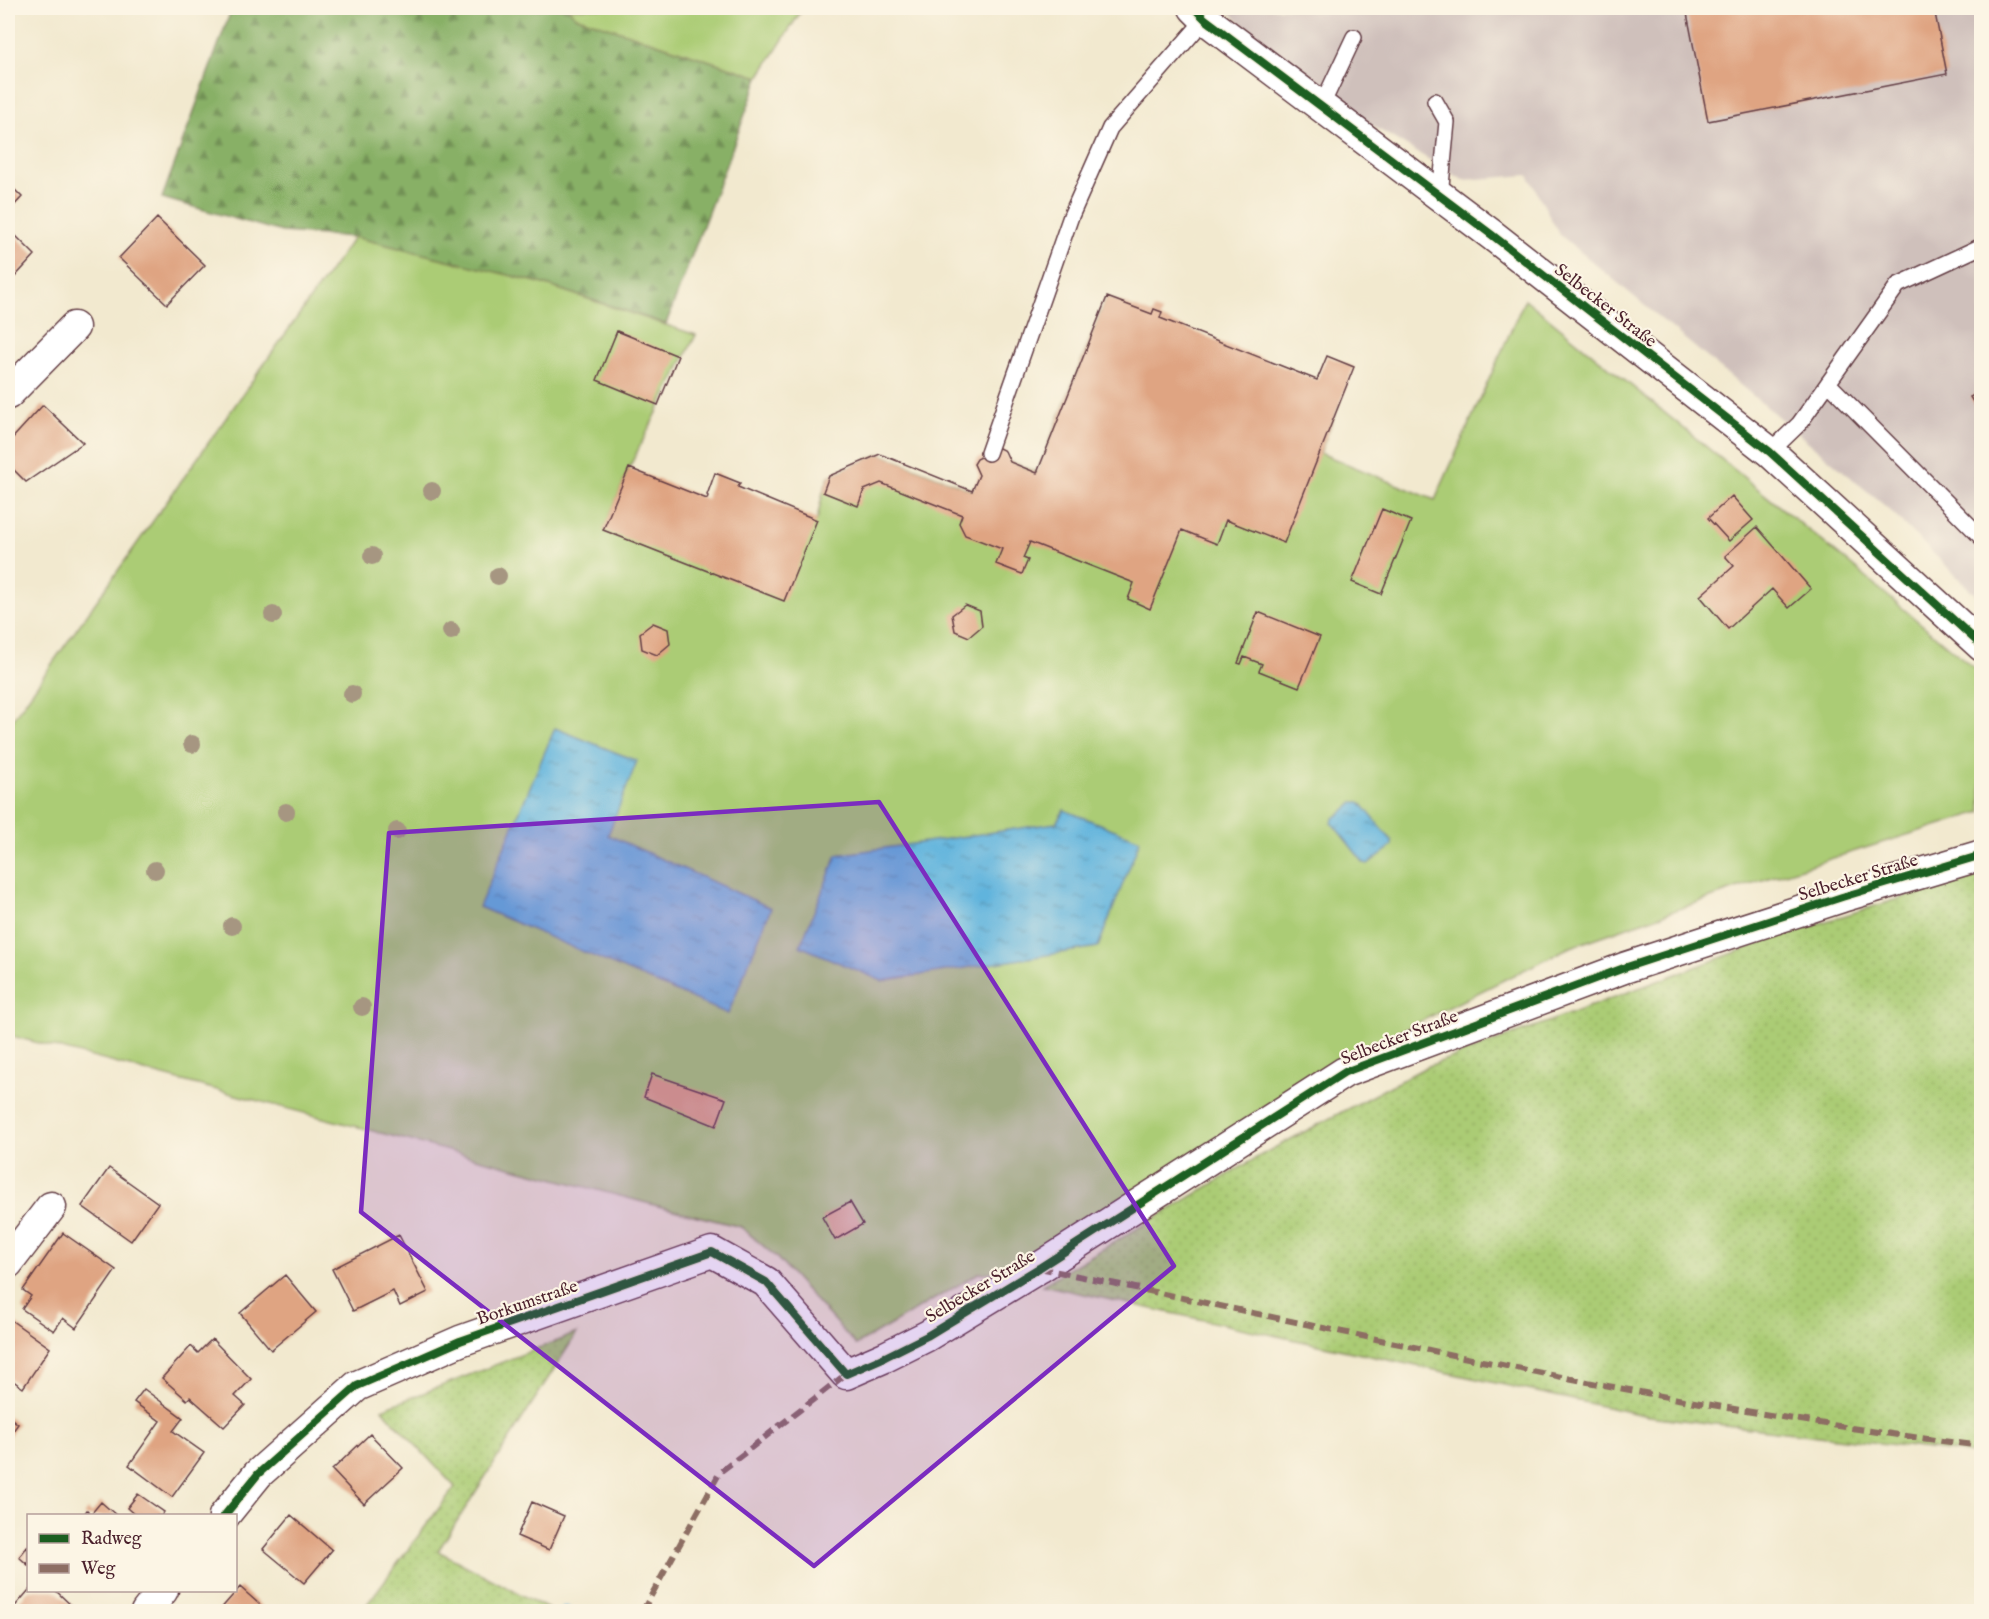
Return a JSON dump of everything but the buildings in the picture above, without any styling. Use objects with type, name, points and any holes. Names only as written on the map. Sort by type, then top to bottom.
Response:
[{"type":"street","name":"Selbecker Straße","points":[[1200,13],[1770,452],[1982,646]]},
{"type":"street","points":[[8,394],[74,327]]},
{"type":"street","name":"Selbecker Straße","points":[[846,1374],[937,1330],[1039,1268],[1345,1072],[1624,968],[1842,897],[1982,855]]},
{"type":"street","points":[[8,1263],[51,1207]]},
{"type":"street","name":"Borkumstraße","points":[[225,1514],[258,1474],[357,1386],[460,1341],[712,1252],[766,1282],[846,1374]]},
{"type":"street","points":[[146,1611],[161,1592]]},
{"type":"lane","points":[[988,453],[1071,216],[1110,128],[1200,13]]},
{"type":"lane","points":[[1322,106],[1354,37]]},
{"type":"lane","points":[[1435,101],[1447,122],[1440,196]]},
{"type":"lane","points":[[1770,452],[1799,424],[1898,285],[1982,246]]},
{"type":"lane","points":[[1828,383],[1982,538]]},
{"type":"highlighted area","points":[[879,802],[1174,1266],[814,1566],[361,1212],[389,833]]},
{"type":"shaded area","points":[[1225,8],[1981,8],[1981,600],[1885,506],[1559,234],[1528,175],[1463,180],[1310,88]]},
{"type":"green space","points":[[232,8],[568,8],[575,16],[759,77],[666,324],[540,283],[354,237],[282,232],[162,198]]},
{"type":"green space","points":[[568,8],[803,8],[759,77],[575,16]]},
{"type":"green space","points":[[354,237],[540,283],[696,335],[629,468],[604,530],[817,520],[829,476],[880,454],[976,492],[988,453],[1037,472],[1107,297],[1342,396],[1320,453],[1435,500],[1525,299],[1981,674],[1981,812],[1756,882],[1568,948],[1313,1075],[1015,1271],[979,1273],[856,1345],[776,1257],[741,1227],[8,1035],[8,726]]},
{"type":"green space","points":[[1981,873],[1981,1455],[1648,1416],[1042,1285],[1263,1154],[1426,1067],[1785,934]]},
{"type":"green space","points":[[577,1333],[438,1551],[552,1611],[362,1611],[455,1487],[382,1409]]},
{"type":"water","points":[[555,728],[637,761],[608,835],[771,908],[728,1014],[479,907]]},
{"type":"water","points":[[1355,802],[1360,802],[1392,841],[1392,846],[1368,864],[1364,863],[1332,823],[1333,819]]},
{"type":"water","points":[[1064,810],[1140,840],[1098,947],[882,981],[800,946],[837,855],[1056,823]]},
{"type":"marked path","points":[[1039,1268],[1626,1389],[1863,1430],[1982,1446]]},
{"type":"marked path","points":[[642,1612],[720,1472],[846,1374]]},
{"type":"cycle path","points":[[1194,8],[1205,19],[1492,235],[1770,452],[1982,646]]},
{"type":"cycle path","points":[[226,1514],[258,1474],[357,1386],[460,1341],[712,1252],[766,1282],[846,1374],[927,1336],[1039,1268],[1345,1072],[1624,968],[1842,897],[1982,855]]}]
